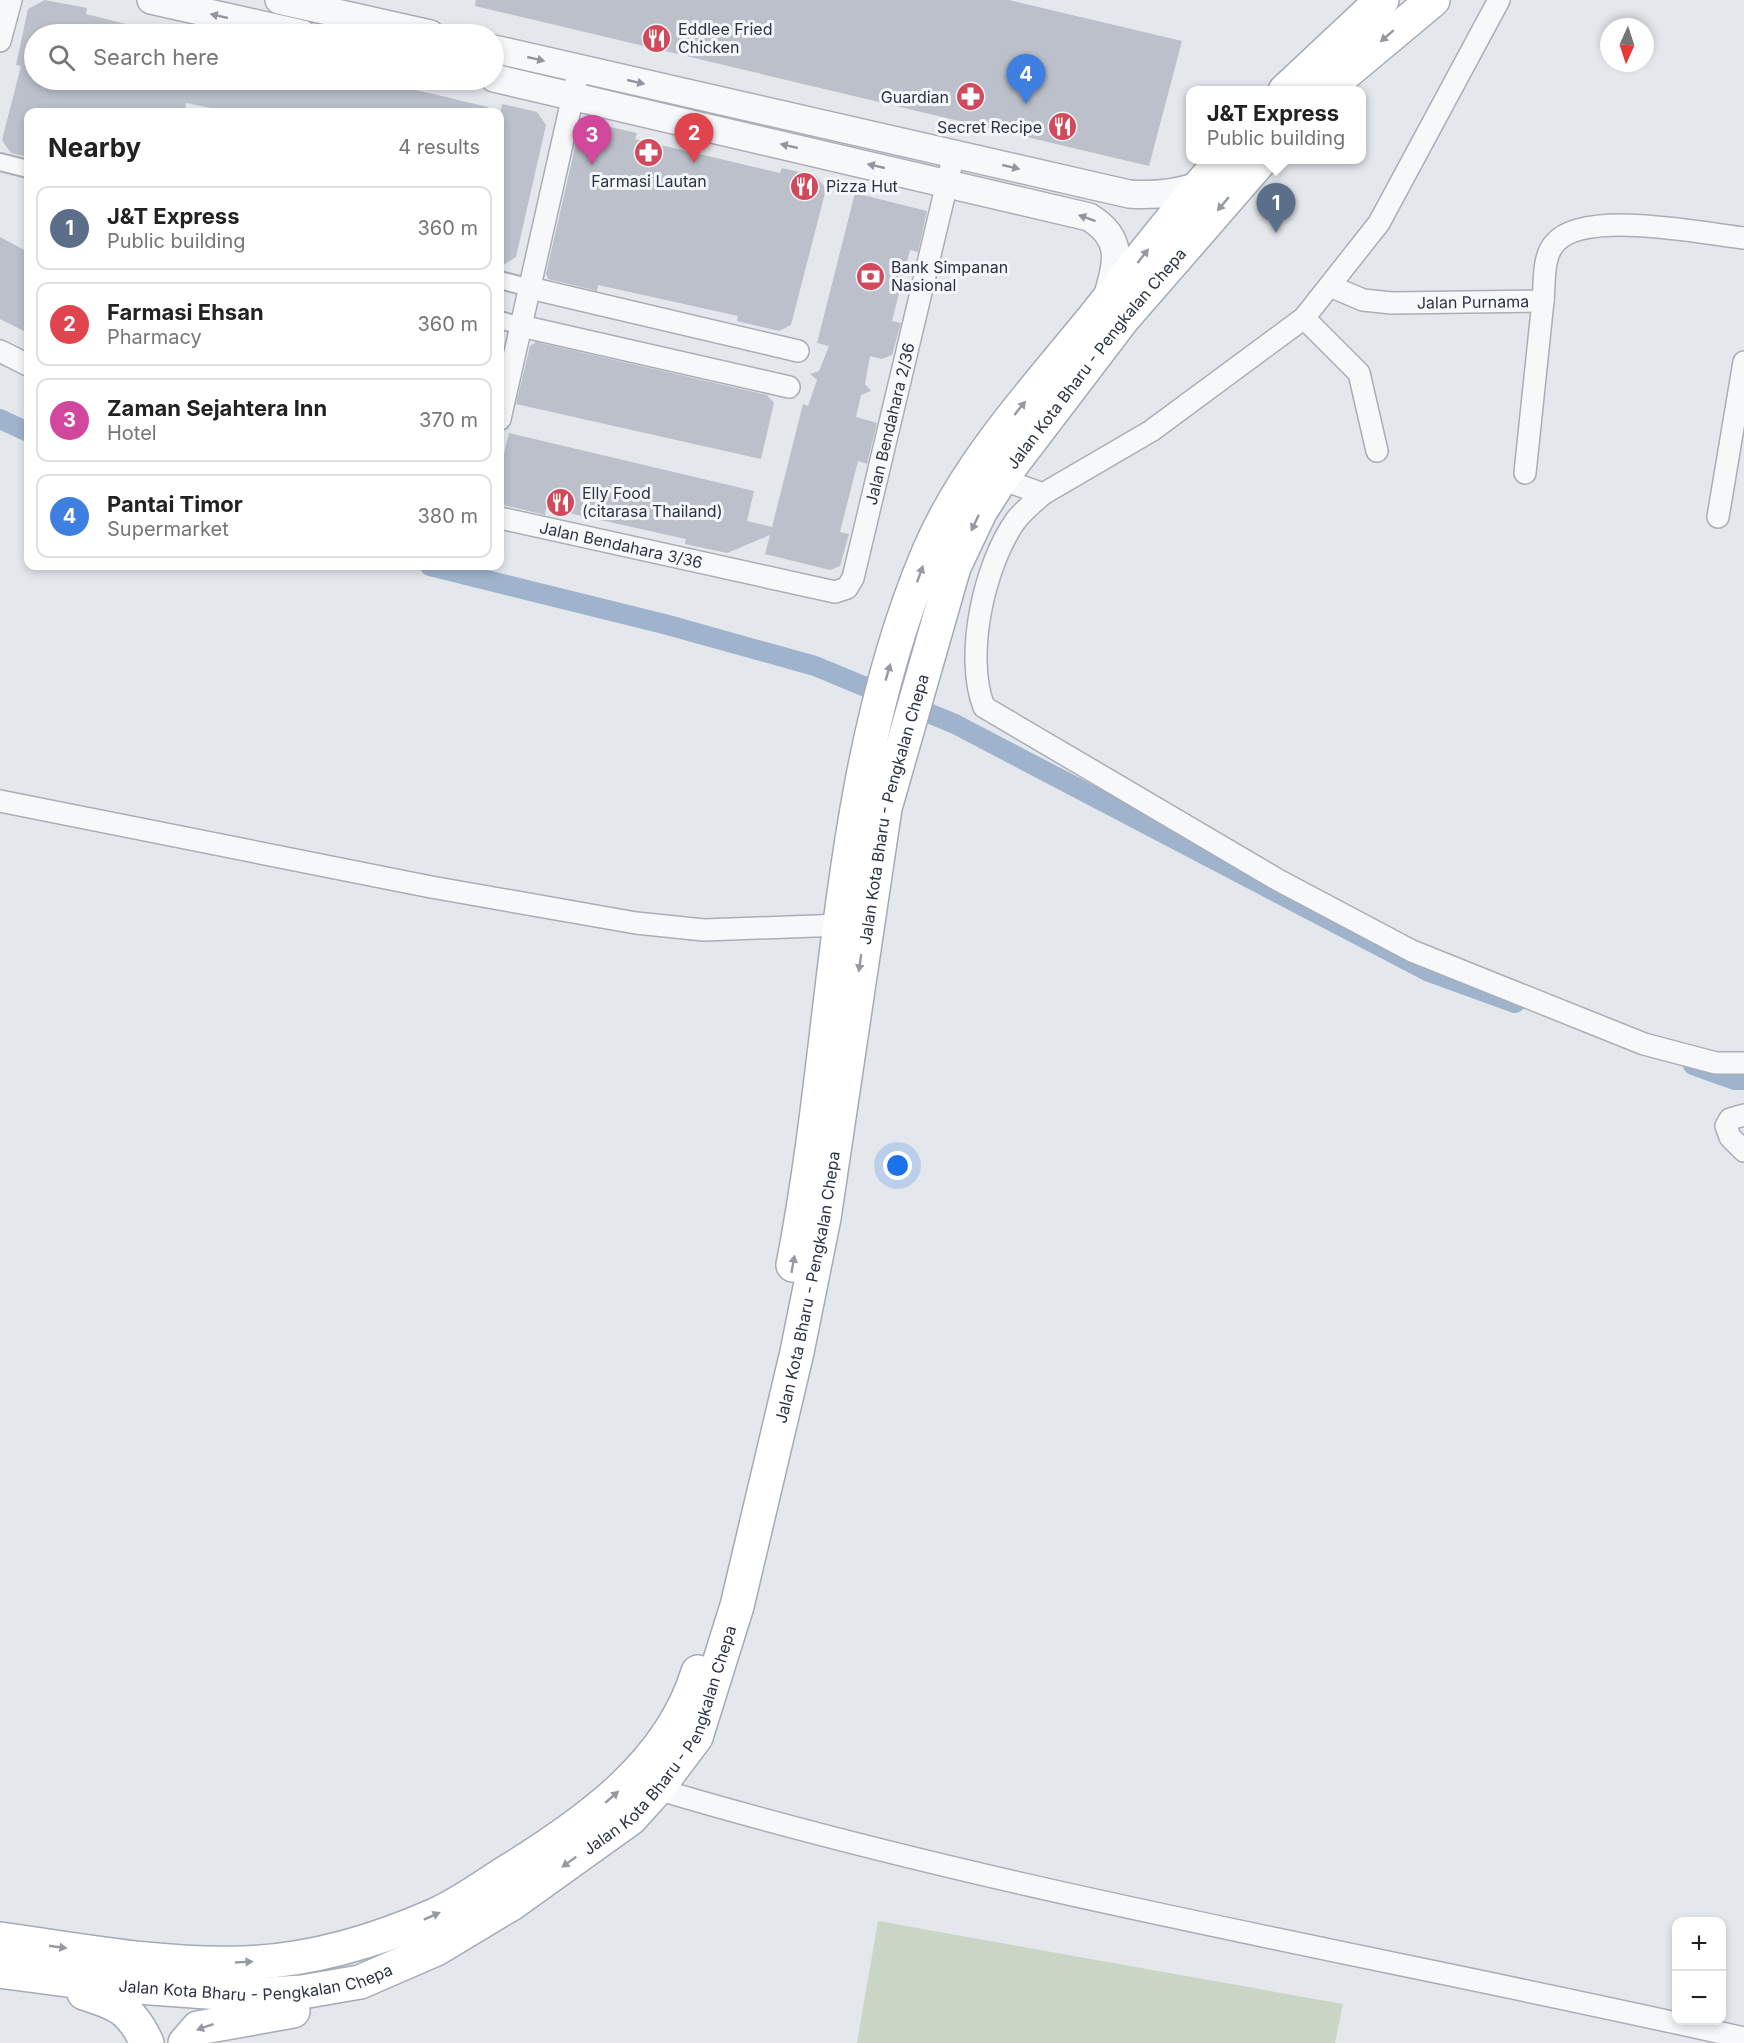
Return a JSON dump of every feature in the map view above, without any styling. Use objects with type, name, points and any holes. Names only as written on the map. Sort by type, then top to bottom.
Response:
[{"type":"main road","points":[[1289,86],[1382,0]]},
{"type":"main road","points":[[1329,86],[1433,0]]},
{"type":"main road","name":"Jalan Kota Bharu - Pengkalan Chepa","points":[[0,1939],[167,1960],[244,1963],[325,1952],[397,1930],[438,1914],[569,1834],[625,1785],[671,1731],[696,1679],[721,1592],[784,1309],[794,1259],[859,801],[875,716],[900,629],[930,549],[957,498],[1003,428],[1218,164]]},
{"type":"main road","name":"Jalan Kota Bharu - Pengkalan Chepa","points":[[15,1973],[165,1990],[248,1995],[302,1992],[360,1982],[436,1949],[511,1904],[631,1818],[657,1789],[696,1737],[737,1606],[795,1363],[824,1218],[885,808],[908,721],[933,645],[954,567],[980,512],[1001,479],[1122,320],[1257,164]]},
{"type":"main road","points":[[15,1973],[115,2003],[133,2016],[147,2043]]},
{"type":"main road","points":[[184,2043],[198,2028],[310,2008],[360,1982]]},
{"type":"street","points":[[0,41],[11,0]]},
{"type":"street","points":[[151,0],[258,24]]},
{"type":"street","points":[[279,0],[386,24]]},
{"type":"street","points":[[1498,0],[1378,223],[1304,318],[1151,430],[1042,494],[1016,519],[997,554],[979,617],[976,669],[979,693],[984,708],[1278,880],[1412,951],[1644,1044],[1716,1063],[1744,1064]]},
{"type":"street","points":[[504,51],[1129,194],[1165,195],[1198,186]]},
{"type":"street","points":[[504,401],[579,69]]},
{"type":"street","points":[[504,80],[948,182],[1089,217],[1105,226],[1113,238],[1116,253],[1114,272],[1106,302]]},
{"type":"street","name":"Jalan Bendahara 2/36","points":[[743,572],[835,592],[847,588],[853,578],[954,154]]},
{"type":"street","points":[[0,162],[24,168]]},
{"type":"street","name":"Jalan Purnama","points":[[1330,286],[1363,300],[1392,303],[1543,301],[1548,253],[1556,241],[1584,229],[1608,225],[1637,225],[1744,238]]},
{"type":"street","points":[[504,281],[798,351]]},
{"type":"street","points":[[1525,473],[1543,301]]},
{"type":"street","points":[[1304,318],[1359,373],[1377,451]]},
{"type":"street","points":[[504,321],[789,387]]},
{"type":"street","points":[[0,351],[24,363]]},
{"type":"street","points":[[1718,517],[1744,362]]},
{"type":"street","points":[[1001,479],[1042,494]]},
{"type":"street","name":"Jalan Bendahara 3/36","points":[[504,519],[743,572]]},
{"type":"street","points":[[0,801],[431,887],[636,923],[704,930],[842,925]]},
{"type":"street","points":[[1744,1115],[1730,1119],[1726,1126],[1730,1137],[1744,1151]]},
{"type":"street","points":[[657,1789],[740,1814],[998,1879],[1744,2038]]},
{"type":"green space","points":[[878,1921],[1343,2004],[1335,2043],[857,2043]]},
{"type":"building","points":[[45,0],[87,8],[86,14],[126,24],[25,24],[28,9]]},
{"type":"building","points":[[476,0],[1009,0],[1182,41],[1149,166],[475,6]]},
{"type":"building","points":[[24,28],[24,90],[416,90],[488,108],[211,108],[186,103],[185,108],[24,108],[24,156],[11,153],[2,140],[21,66],[16,65]]},
{"type":"building","points":[[502,104],[537,112],[546,125],[516,257],[504,264],[504,108],[501,108]]},
{"type":"building","points":[[597,124],[637,133],[635,139],[780,173],[782,168],[816,176],[826,189],[791,325],[779,331],[737,321],[738,316],[598,285],[597,291],[548,279],[546,274],[578,134]]},
{"type":"building","points":[[855,193],[927,211],[918,252],[910,250],[892,321],[901,323],[892,355],[882,359],[870,356],[865,384],[871,391],[861,395],[856,417],[877,423],[867,464],[858,461],[840,532],[849,534],[840,566],[830,570],[765,554],[770,535],[727,553],[685,544],[686,539],[546,508],[545,515],[504,505],[504,454],[509,433],[754,491],[747,521],[772,527],[803,404],[808,406],[817,380],[810,374],[819,371],[829,346],[817,343]]},
{"type":"building","points":[[0,237],[24,250],[24,331],[0,319]]},
{"type":"building","points":[[536,342],[767,395],[774,403],[761,459],[516,404],[530,346]]},
{"type":"waterway","points":[[0,419],[24,430]]},
{"type":"waterway","points":[[446,570],[668,625],[815,666],[955,724],[1427,971],[1515,1003]]},
{"type":"waterway","points":[[1693,1065],[1735,1080],[1744,1080]]},
{"type":"place","name":"Eddlee Fried Chicken","points":[[657,38]]},
{"type":"place","name":"Guardian","points":[[970,97]]},
{"type":"place","name":"Pantai Timor","points":[[1026,104]]},
{"type":"place","name":"Secret Recipe","points":[[1063,127]]},
{"type":"place","name":"Farmasi Lautan","points":[[649,153]]},
{"type":"place","name":"Farmasi Ehsan","points":[[694,163]]},
{"type":"place","name":"Zaman Sejahtera Inn","points":[[592,165]]},
{"type":"place","name":"Pizza Hut","points":[[805,186]]},
{"type":"place","name":"J&T Express","points":[[1276,233]]},
{"type":"place","name":"Bank Simpanan Nasional","points":[[870,276]]},
{"type":"place","name":"Elly Food (citarasa Thailand)","points":[[561,502]]}]
